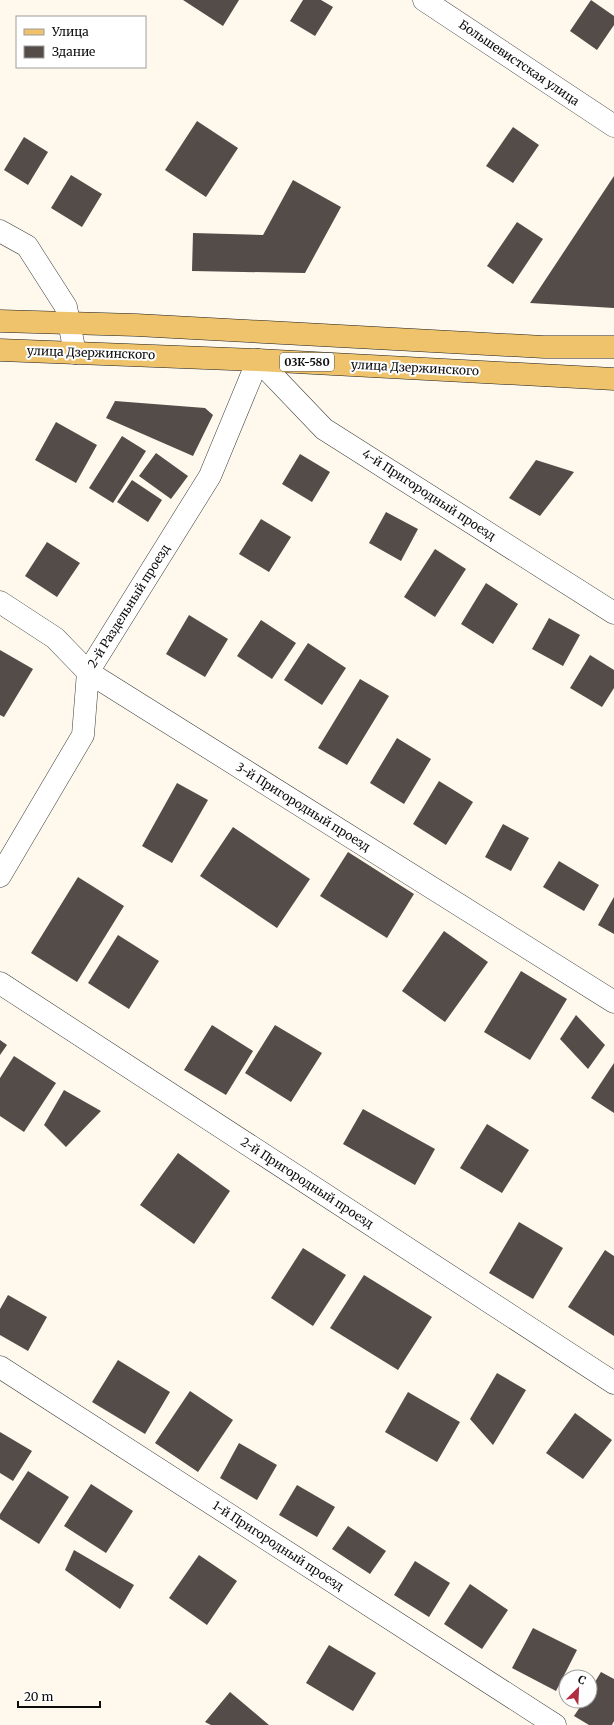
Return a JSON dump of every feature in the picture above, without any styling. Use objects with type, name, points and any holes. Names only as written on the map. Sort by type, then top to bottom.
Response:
[{"type":"main road","name":"03К-580","points":[[0,321],[136,326],[544,347],[614,347]]},
{"type":"main road","name":"улица Дзержинского","points":[[0,350],[258,360],[614,379]]},
{"type":"street","name":"Большевистская улица","points":[[424,0],[614,126]]},
{"type":"street","points":[[0,231],[27,246],[66,307],[75,353]]},
{"type":"street","name":"4-й Пригородный проезд","points":[[258,360],[324,429],[614,614]]},
{"type":"street","name":"2-й Раздельный проезд","points":[[0,876],[83,735],[88,672],[210,476],[258,360]]},
{"type":"street","name":"3-й Пригородный проезд","points":[[0,602],[55,638],[88,672],[614,1002]]},
{"type":"street","name":"2-й Пригородный проезд","points":[[0,983],[614,1384]]},
{"type":"street","name":"1-й Пригородный проезд","points":[[0,1368],[555,1725]]},
{"type":"building","points":[[183,0],[239,0],[223,26]]},
{"type":"building","points":[[303,0],[321,0],[333,7],[315,36],[290,21]]},
{"type":"building","points":[[591,0],[614,16],[614,25],[597,50],[570,31]]},
{"type":"building","points":[[197,121],[238,148],[206,197],[165,170]]},
{"type":"building","points":[[513,127],[539,145],[513,183],[486,166]]},
{"type":"building","points":[[24,137],[48,152],[28,185],[4,170]]},
{"type":"building","points":[[71,175],[102,194],[82,227],[51,208]]},
{"type":"building","points":[[614,176],[614,308],[530,303]]},
{"type":"building","points":[[293,180],[341,207],[305,273],[192,271],[193,233],[263,235]]},
{"type":"building","points":[[517,222],[543,239],[513,284],[487,266]]},
{"type":"building","points":[[115,401],[205,408],[213,415],[193,456],[106,418]]},
{"type":"building","points":[[56,422],[97,445],[76,483],[35,460]]},
{"type":"building","points":[[122,436],[146,451],[113,503],[89,488]]},
{"type":"building","points":[[156,453],[188,476],[171,499],[139,476]]},
{"type":"building","points":[[300,454],[330,472],[312,502],[282,484]]},
{"type":"building","points":[[536,460],[574,472],[540,516],[509,498]]},
{"type":"building","points":[[132,480],[162,500],[148,522],[117,502]]},
{"type":"building","points":[[386,512],[418,529],[401,561],[369,543]]},
{"type":"building","points":[[261,519],[291,537],[269,572],[239,554]]},
{"type":"building","points":[[47,542],[80,563],[57,597],[25,576]]},
{"type":"building","points":[[435,549],[466,569],[435,617],[404,597]]},
{"type":"building","points":[[486,583],[518,604],[493,644],[461,624]]},
{"type":"building","points":[[189,615],[228,639],[205,677],[166,654]]},
{"type":"building","points":[[549,618],[580,635],[563,666],[532,649]]},
{"type":"building","points":[[261,620],[296,643],[272,679],[237,656]]},
{"type":"building","points":[[308,643],[346,668],[322,705],[284,680]]},
{"type":"building","points":[[0,650],[33,669],[4,717],[0,715]]},
{"type":"building","points":[[590,655],[614,670],[614,688],[602,707],[570,688]]},
{"type":"building","points":[[360,679],[389,696],[347,765],[318,748]]},
{"type":"building","points":[[397,738],[431,759],[404,804],[370,783]]},
{"type":"building","points":[[439,781],[473,802],[446,845],[413,824]]},
{"type":"building","points":[[177,783],[208,800],[172,863],[142,846]]},
{"type":"building","points":[[503,824],[529,838],[511,871],[485,857]]},
{"type":"building","points":[[233,827],[310,879],[277,928],[200,876]]},
{"type":"building","points":[[348,852],[414,894],[387,938],[320,896]]},
{"type":"building","points":[[559,861],[599,885],[584,911],[543,887]]},
{"type":"building","points":[[78,877],[124,906],[77,982],[31,953]]},
{"type":"building","points":[[614,897],[614,934],[598,925]]},
{"type":"building","points":[[444,931],[488,962],[445,1022],[402,991]]},
{"type":"building","points":[[118,935],[159,961],[129,1009],[88,983]]},
{"type":"building","points":[[521,971],[567,999],[530,1060],[484,1032]]},
{"type":"building","points":[[576,1015],[605,1045],[588,1069],[560,1039]]},
{"type":"building","points":[[212,1025],[253,1051],[226,1095],[184,1070]]},
{"type":"building","points":[[275,1025],[322,1053],[291,1102],[245,1073]]},
{"type":"building","points":[[0,1040],[7,1045],[0,1055]]},
{"type":"building","points":[[14,1056],[56,1083],[24,1132],[0,1116],[0,1078]]},
{"type":"building","points":[[614,1063],[614,1113],[591,1098]]},
{"type":"building","points":[[64,1090],[101,1111],[66,1147],[44,1125]]},
{"type":"building","points":[[363,1109],[435,1149],[415,1185],[343,1144]]},
{"type":"building","points":[[487,1124],[529,1150],[502,1193],[460,1168]]},
{"type":"building","points":[[178,1153],[230,1191],[194,1244],[140,1205]]},
{"type":"building","points":[[519,1222],[563,1248],[533,1299],[489,1273]]},
{"type":"building","points":[[303,1248],[346,1275],[313,1326],[271,1298]]},
{"type":"building","points":[[605,1250],[614,1256],[614,1336],[568,1307]]},
{"type":"building","points":[[364,1275],[432,1317],[398,1370],[330,1328]]},
{"type":"building","points":[[8,1295],[47,1317],[28,1351],[0,1335],[0,1309]]},
{"type":"building","points":[[118,1360],[170,1392],[145,1434],[92,1402]]},
{"type":"building","points":[[497,1373],[526,1390],[493,1445],[470,1419]]},
{"type":"building","points":[[190,1391],[233,1420],[198,1472],[155,1443]]},
{"type":"building","points":[[408,1392],[460,1422],[437,1462],[385,1432]]},
{"type":"building","points":[[575,1413],[612,1440],[583,1479],[546,1453]]},
{"type":"building","points":[[0,1432],[32,1451],[13,1481],[0,1473]]},
{"type":"building","points":[[239,1443],[277,1465],[257,1500],[220,1478]]},
{"type":"building","points":[[28,1471],[69,1497],[39,1544],[0,1519],[0,1514]]},
{"type":"building","points":[[91,1484],[133,1511],[106,1553],[64,1526]]},
{"type":"building","points":[[297,1485],[335,1507],[317,1537],[279,1515]]},
{"type":"building","points":[[348,1526],[386,1551],[370,1574],[332,1549]]},
{"type":"building","points":[[74,1550],[134,1585],[120,1609],[65,1570]]},
{"type":"building","points":[[199,1555],[237,1581],[207,1625],[169,1598]]},
{"type":"building","points":[[415,1561],[450,1583],[429,1617],[394,1595]]},
{"type":"building","points":[[470,1584],[508,1610],[482,1649],[444,1624]]},
{"type":"building","points":[[533,1628],[577,1650],[567,1669],[558,1669],[558,1687],[556,1691],[512,1668]]},
{"type":"building","points":[[329,1645],[376,1673],[353,1711],[306,1683]]},
{"type":"building","points":[[601,1672],[614,1679],[614,1721],[612,1725],[589,1725],[574,1716],[579,1709],[598,1709],[598,1677]]},
{"type":"building","points":[[230,1692],[269,1725],[211,1725],[205,1722]]}]
